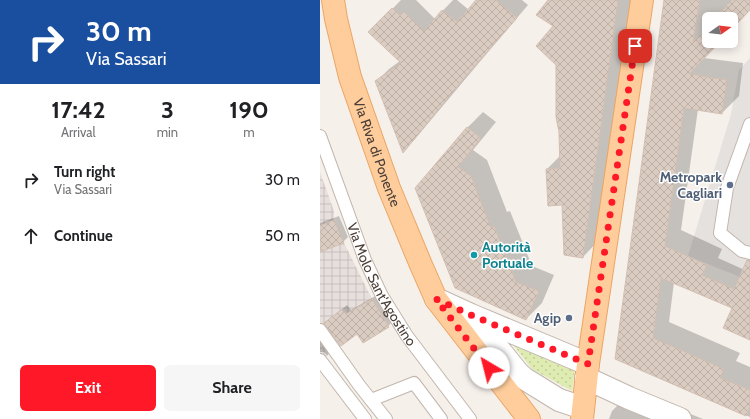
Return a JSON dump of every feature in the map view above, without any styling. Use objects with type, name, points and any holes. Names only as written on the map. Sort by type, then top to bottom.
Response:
[{"type":"main road","name":"Via Riva di Ponente","points":[[334,0],[336,19],[350,77],[389,188],[436,299]]},
{"type":"main road","points":[[583,413],[581,366],[642,0]]},
{"type":"main road","points":[[436,299],[529,419]]},
{"type":"street","points":[[436,299],[581,366],[629,398],[680,419]]},
{"type":"street","points":[[471,315],[522,376],[559,400],[583,413]]},
{"type":"lane","points":[[750,124],[727,188],[720,233],[742,251],[750,253]]},
{"type":"lane","name":"Via Molo Sant'Agostino","points":[[320,136],[365,260],[382,296],[406,336],[470,419]]},
{"type":"lane","points":[[320,330],[386,419]]},
{"type":"lane","points":[[320,360],[364,419]]},
{"type":"lane","points":[[371,400],[414,383],[441,419]]},
{"type":"shaded area","name":"Metropark Cagliari","points":[[750,58],[750,281],[688,256],[731,114],[739,70]]},
{"type":"shaded area","points":[[320,172],[334,211],[334,220],[344,243],[372,299],[389,327],[363,343],[357,334],[320,361]]},
{"type":"green space","points":[[507,337],[575,367],[572,391],[532,369]]},
{"type":"building","points":[[476,0],[496,0],[517,18],[465,77],[403,153],[375,81],[401,63],[368,32],[392,8],[400,16],[404,12],[424,31],[442,10],[457,22]]},
{"type":"building","points":[[548,0],[618,0],[583,258],[564,255],[562,205],[548,206],[546,169],[560,168],[559,132],[556,117],[556,65],[536,46],[553,26],[536,15]]},
{"type":"building","points":[[664,0],[700,0],[693,42],[702,32],[702,48],[714,48],[689,74],[727,80],[722,114],[684,108],[665,246],[707,265],[702,275],[734,289],[747,260],[750,260],[750,340],[723,328],[732,308],[661,278],[653,338],[724,369],[720,378],[750,390],[750,406],[746,416],[615,359]]},
{"type":"building","points":[[732,0],[750,0],[750,10],[738,23],[738,12],[721,12]]},
{"type":"building","name":"Autorità Portuale","points":[[467,127],[481,138],[458,167],[471,176],[491,228],[494,226],[516,282],[539,291],[526,320],[455,288],[415,188]]},
{"type":"building","points":[[334,220],[344,243],[320,252],[320,226]]},
{"type":"building","points":[[372,299],[389,327],[363,343],[357,334],[341,346],[324,323],[342,309],[346,314]]},
{"type":"place","name":"Metropark Cagliari","points":[[730,185]]},
{"type":"place","name":"Autorità Portuale","points":[[474,255]]},
{"type":"place","name":"Agip","points":[[569,318]]},
{"type":"route","points":[[489,368],[436,299],[588,364],[635,46]]}]
